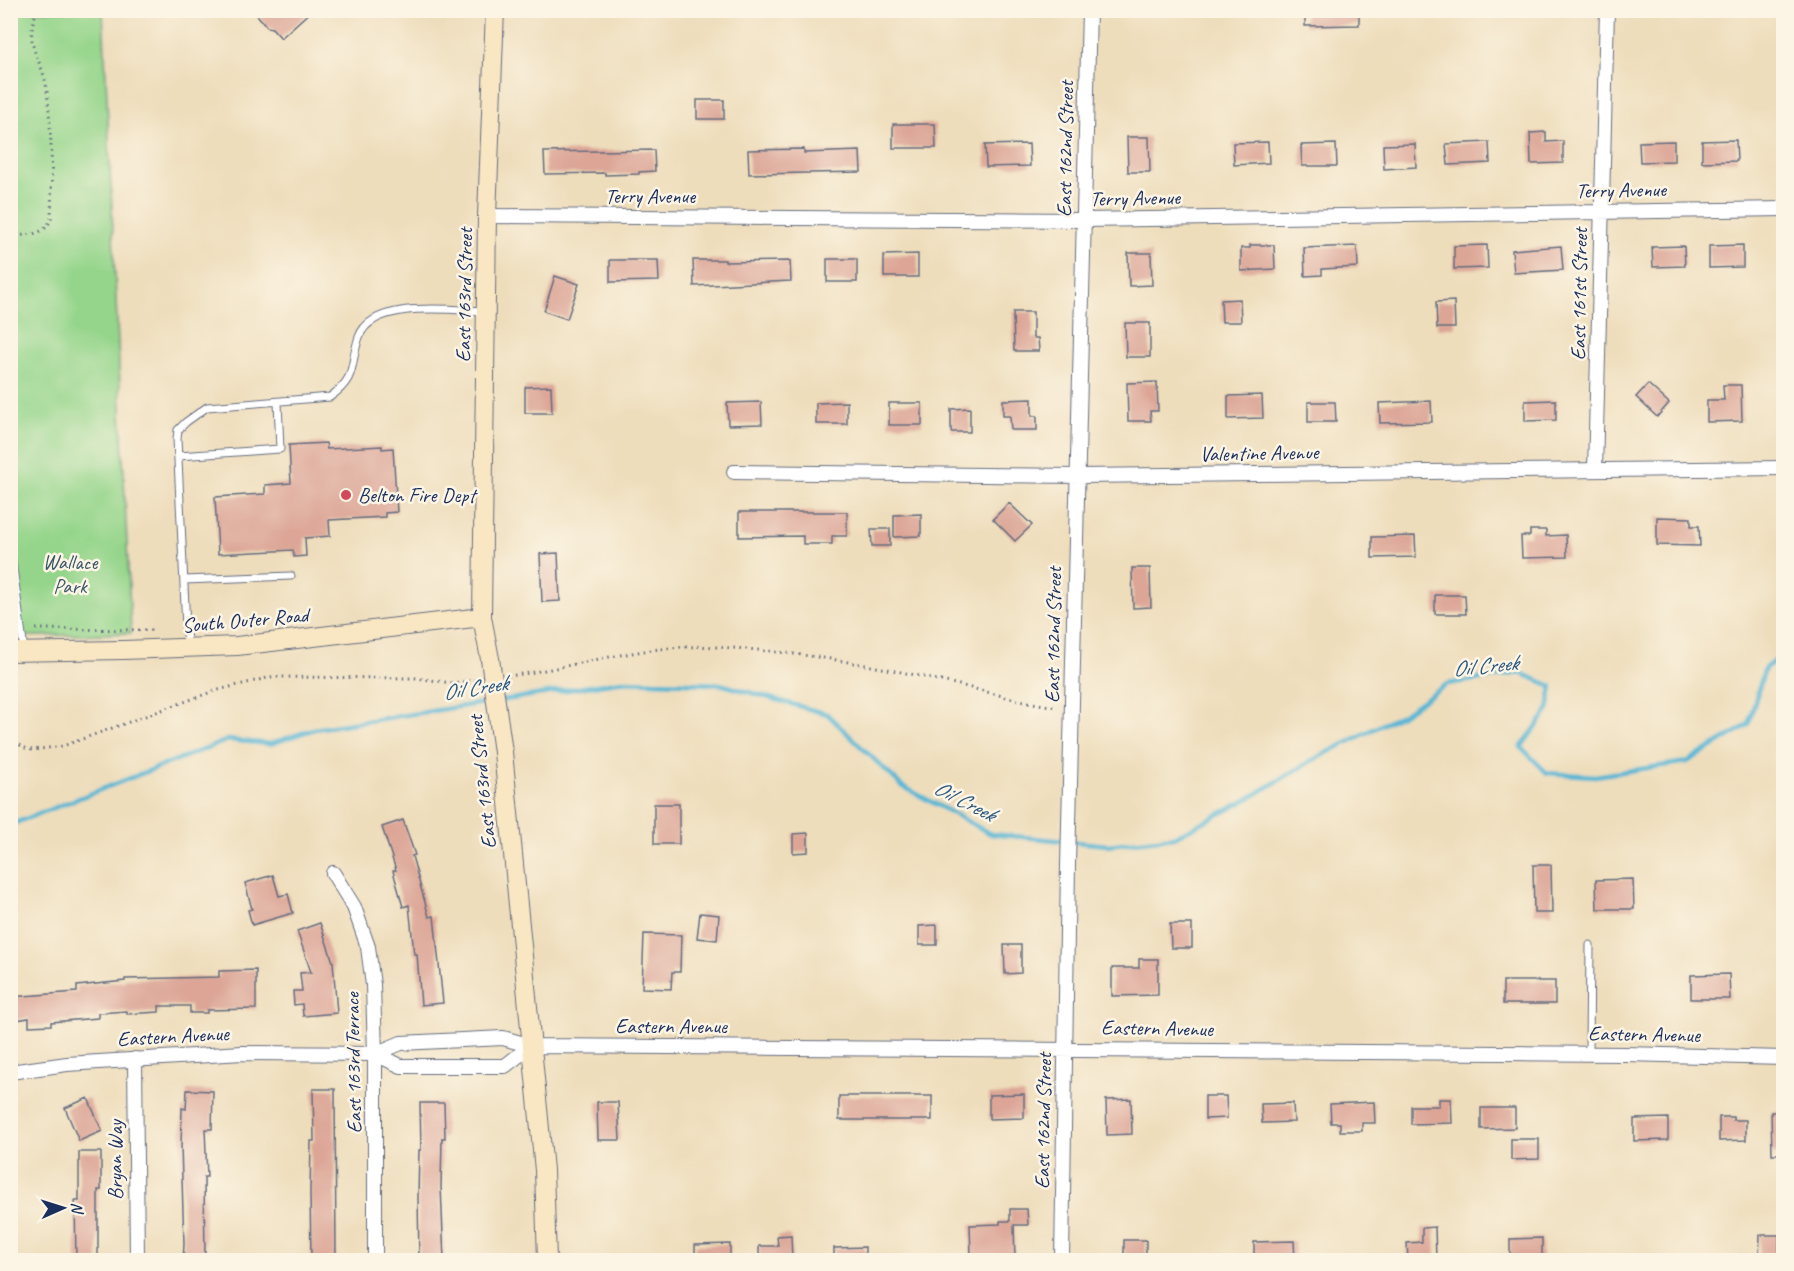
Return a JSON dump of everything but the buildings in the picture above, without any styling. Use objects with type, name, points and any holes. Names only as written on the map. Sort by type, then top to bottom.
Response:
[{"type":"street","name":"East 163rd Street","points":[[495,10],[488,216],[482,617],[503,752],[544,1170],[547,1260]]},
{"type":"street","name":"East 162nd Street","points":[[1062,1260],[1068,865],[1089,10]]},
{"type":"street","name":"East 161st Street","points":[[1595,470],[1607,10]]},
{"type":"street","name":"Terry Avenue","points":[[488,216],[1084,220],[1784,209]]},
{"type":"street","name":"Valentine Avenue","points":[[734,472],[1078,476],[1784,468]]},
{"type":"street","name":"South Outer Road","points":[[17,652],[237,646],[482,617]]},
{"type":"street","name":"East 163rd Terrace","points":[[333,873],[354,907],[368,947],[373,986],[375,1260]]},
{"type":"street","name":"Eastern Avenue","points":[[10,1072],[67,1064],[242,1053],[375,1054],[401,1042],[502,1038],[531,1046],[1066,1048],[1784,1058]]},
{"type":"street","name":"Eastern Avenue","points":[[375,1054],[400,1066],[505,1065],[531,1046]]},
{"type":"street","name":"Bryan Way","points":[[135,1059],[137,1260]]},
{"type":"lane","points":[[187,648],[178,430],[207,407],[330,397],[343,387],[351,375],[359,335],[374,321],[390,312],[406,309],[486,311]]},
{"type":"lane","points":[[178,456],[280,449],[278,402]]},
{"type":"lane","points":[[10,545],[17,652]]},
{"type":"lane","points":[[184,580],[291,576]]},
{"type":"lane","points":[[1589,1054],[1590,945]]},
{"type":"path","points":[[10,236],[28,235],[45,230],[51,218],[47,89],[30,36],[37,10]]},
{"type":"path","points":[[10,455],[14,461],[13,473],[10,476]]},
{"type":"path","points":[[36,629],[157,630]]},
{"type":"path","points":[[506,676],[562,668],[598,658],[651,648],[715,647],[862,664],[948,682],[1031,704],[1062,708]]},
{"type":"path","points":[[10,730],[14,739],[22,747],[33,750],[63,746],[222,688],[271,677],[416,678],[452,683],[486,679]]},
{"type":"green space","name":"Wallace Park","points":[[11,11],[103,11],[131,633],[11,637]]},
{"type":"waterway","name":"Oil Creek","points":[[499,701],[622,681],[720,684],[827,714],[902,786],[991,834],[1108,845],[1174,837],[1241,803],[1313,760],[1403,714],[1447,684],[1520,673],[1552,686],[1548,711],[1521,747],[1547,773],[1595,776],[1687,762],[1748,725],[1765,668],[1784,654]]},
{"type":"waterway","name":"Oil Creek","points":[[10,825],[228,740],[270,744],[314,729],[491,702]]},
{"type":"place","name":"Belton Fire Dept","points":[[346,495]]}]
